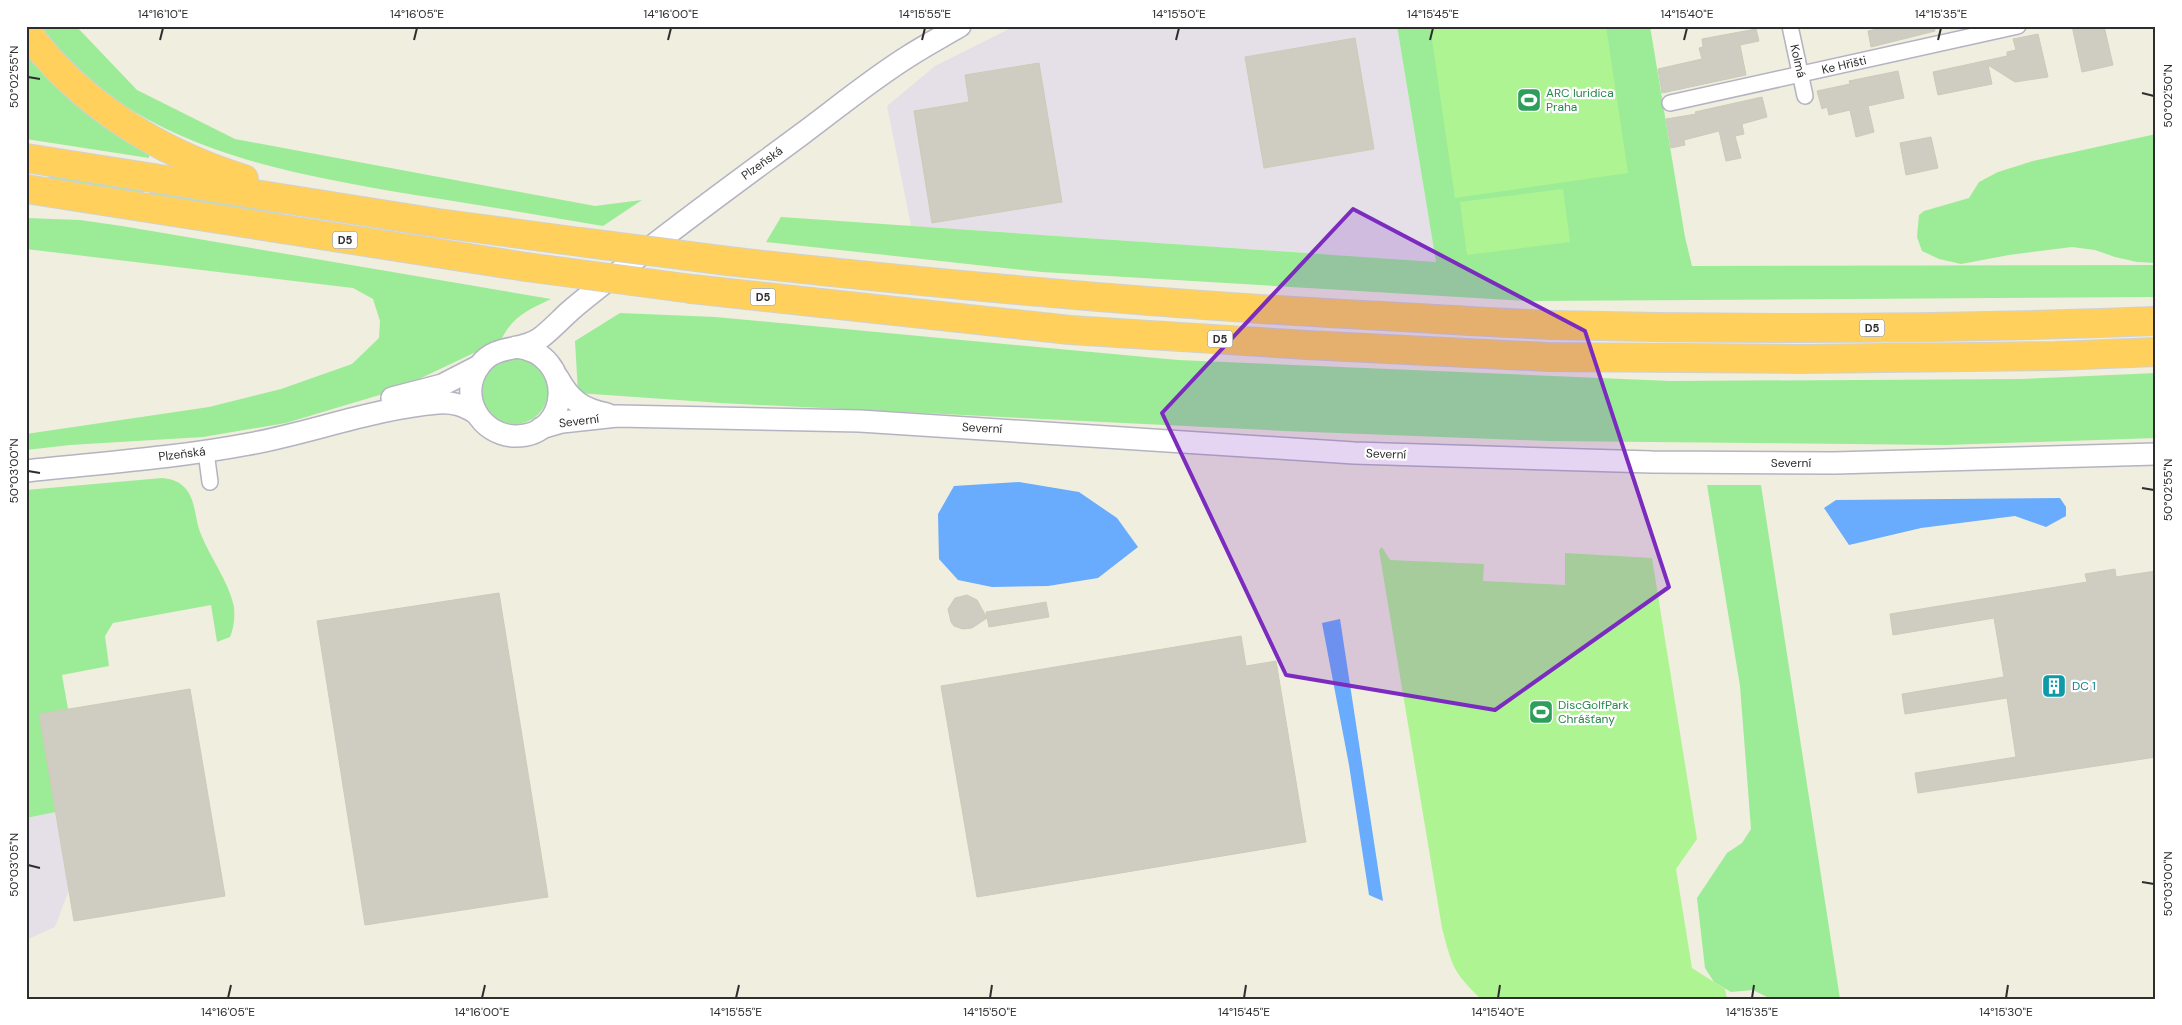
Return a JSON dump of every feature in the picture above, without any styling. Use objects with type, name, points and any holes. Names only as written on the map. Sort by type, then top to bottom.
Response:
[{"type":"highway","points":[[26,31],[53,62],[90,98],[153,141],[179,155],[221,172],[341,208]]},
{"type":"highway","name":"D5","points":[[26,158],[341,208],[580,242],[728,261],[1077,296],[1310,313],[1551,325],[1799,329],[2045,325],[2156,321]]},
{"type":"highway","name":"D5","points":[[26,189],[526,267],[692,289],[1070,330],[1307,345],[1548,357],[1800,359],[2055,356],[2156,352]]},
{"type":"highway","points":[[26,206],[163,211]]},
{"type":"street","name":"Plzeňská","points":[[334,423],[397,396],[452,382],[479,366],[492,353],[527,345],[539,339],[571,310],[692,214],[908,57],[960,26]]},
{"type":"street","name":"Kolmá","points":[[1790,26],[1805,96]]},
{"type":"street","name":"Ke Hřišti","points":[[1670,103],[2018,26]]},
{"type":"street","name":"Plzeňská","points":[[26,471],[206,452],[296,434],[334,423],[437,404],[456,404],[470,409],[485,424],[502,434],[522,436],[541,428],[550,419],[557,407],[560,390],[556,375],[554,353],[558,334],[571,310]]},
{"type":"street","points":[[516,347],[529,349],[540,355],[549,362],[556,375]]},
{"type":"street","points":[[476,414],[470,389],[473,376],[479,366]]},
{"type":"street","name":"Severní","points":[[556,375],[568,395],[578,405],[592,411],[617,416]]},
{"type":"street","name":"Severní","points":[[541,428],[562,422],[617,416],[860,421],[1354,453],[1526,460],[1834,463],[2156,454]]},
{"type":"street","points":[[206,452],[210,482]]},
{"type":"highlighted area","points":[[1353,209],[1585,331],[1669,587],[1495,710],[1286,675],[1162,413]]},
{"type":"shaded area","points":[[1015,26],[1397,26],[1436,262],[911,226],[887,106],[935,66]]},
{"type":"shaded area","points":[[56,812],[69,890],[55,927],[26,940],[26,818]]},
{"type":"green space","points":[[41,26],[76,26],[137,90],[235,139],[595,206],[642,200],[603,226],[368,187],[248,160],[209,147],[135,112],[100,89],[83,75],[61,52]]},
{"type":"green space","points":[[1397,26],[1650,26],[1685,237],[1692,266],[2156,265],[2156,297],[1527,301],[1042,272],[766,242],[781,217],[1436,262]]},
{"type":"green space","name":"ARC Iuridica Praha","points":[[1430,26],[1606,26],[1628,173],[1455,198]]},
{"type":"green space","points":[[26,52],[110,129],[149,154],[149,158],[26,139]]},
{"type":"green space","points":[[2156,134],[2156,263],[2137,262],[2095,250],[2072,247],[2009,255],[1961,264],[1939,259],[1922,251],[1917,237],[1919,215],[1924,211],[1969,198],[1979,182],[1998,172],[2033,161]]},
{"type":"green space","points":[[49,173],[144,188],[143,196],[48,181]]},
{"type":"green space","points":[[150,189],[241,204],[284,214],[148,197]]},
{"type":"green space","points":[[1563,189],[1570,242],[1467,255],[1460,202]]},
{"type":"green space","points":[[26,218],[80,220],[122,226],[551,299],[528,310],[516,319],[501,340],[396,390],[286,423],[203,437],[70,445],[26,450],[26,434],[209,407],[281,389],[352,364],[379,338],[380,321],[373,299],[353,288],[26,249]]},
{"type":"green space","points":[[620,313],[715,317],[1178,360],[1670,381],[2021,379],[2156,373],[2156,438],[1946,445],[1549,441],[1285,431],[721,403],[578,393],[575,341]]},
{"type":"green space","points":[[515,358],[528,360],[543,373],[546,378],[548,391],[546,404],[533,419],[528,422],[515,424],[502,422],[487,409],[484,404],[482,391],[484,378],[497,363],[502,360]]},
{"type":"green space","points":[[162,478],[178,482],[189,493],[199,529],[228,588],[234,607],[234,619],[230,637],[217,642],[211,605],[113,623],[105,636],[109,666],[62,675],[68,709],[39,714],[56,812],[26,818],[26,490]]},
{"type":"green space","points":[[1707,485],[1761,485],[1840,999],[1771,999],[1753,990],[1731,992],[1714,982],[1705,968],[1697,898],[1727,853],[1742,843],[1751,829],[1740,686]]},
{"type":"green space","name":"DiscGolfPark Chrášťany","points":[[1382,547],[1390,560],[1484,564],[1483,581],[1565,585],[1565,553],[1652,558],[1697,839],[1676,869],[1692,968],[1725,989],[1727,999],[1481,999],[1459,975],[1451,960],[1442,928],[1379,550]]},
{"type":"water","points":[[1019,482],[1079,492],[1117,518],[1138,547],[1098,578],[1048,586],[992,587],[958,580],[939,559],[938,514],[954,486]]},
{"type":"water","points":[[2060,498],[2066,507],[2066,516],[2046,527],[2015,516],[1921,528],[1849,545],[1824,508],[1836,500]]},
{"type":"water","points":[[1340,619],[1383,901],[1369,895],[1349,765],[1322,623]]},
{"type":"building","points":[[1890,26],[1934,26],[1935,31],[1871,47],[1868,31]]},
{"type":"building","points":[[2072,26],[2104,26],[2113,65],[2082,72]]},
{"type":"building","points":[[1756,29],[1759,41],[1740,45],[1746,75],[1662,93],[1658,69],[1702,59],[1699,48],[1703,47],[1702,39]]},
{"type":"building","points":[[2038,34],[2048,77],[2015,82],[1988,65],[1992,84],[1938,95],[1933,72],[2007,56],[2007,52],[2016,50],[2013,39]]},
{"type":"building","points":[[1355,38],[1374,149],[1264,168],[1245,57]]},
{"type":"building","points":[[1039,63],[1062,202],[932,223],[914,111],[969,102],[965,75]]},
{"type":"building","points":[[1898,71],[1904,98],[1868,106],[1874,132],[1856,137],[1850,110],[1829,115],[1827,107],[1822,109],[1817,91],[1850,84],[1849,81]]},
{"type":"building","points":[[1762,97],[1767,117],[1742,124],[1744,134],[1735,136],[1741,158],[1726,161],[1719,131],[1684,140],[1685,145],[1671,148],[1666,119],[1696,114],[1695,112]]},
{"type":"building","points":[[1931,137],[1938,168],[1906,175],[1900,143]]},
{"type":"building","name":"DC 1","points":[[2115,569],[2116,577],[2156,571],[2156,757],[1918,793],[1915,773],[2016,757],[2007,698],[1905,714],[1902,694],[2004,677],[1994,618],[1893,635],[1890,614],[2087,582],[2085,574]]},
{"type":"building","points":[[499,593],[548,897],[365,925],[317,621]]},
{"type":"building","points":[[967,595],[977,600],[987,618],[972,628],[963,629],[954,626],[951,622],[948,609],[955,598]]},
{"type":"building","points":[[1046,602],[1049,617],[989,627],[986,612]]},
{"type":"building","points":[[1241,636],[1246,666],[1276,661],[1306,842],[977,897],[941,686]]},
{"type":"building","points":[[190,689],[225,896],[74,921],[39,714]]},
{"type":"place","name":"ARC Iuridica Praha","points":[[1529,100]]},
{"type":"place","name":"DC 1","points":[[2054,686]]},
{"type":"place","name":"DiscGolfPark Chrášťany","points":[[1541,712]]}]
